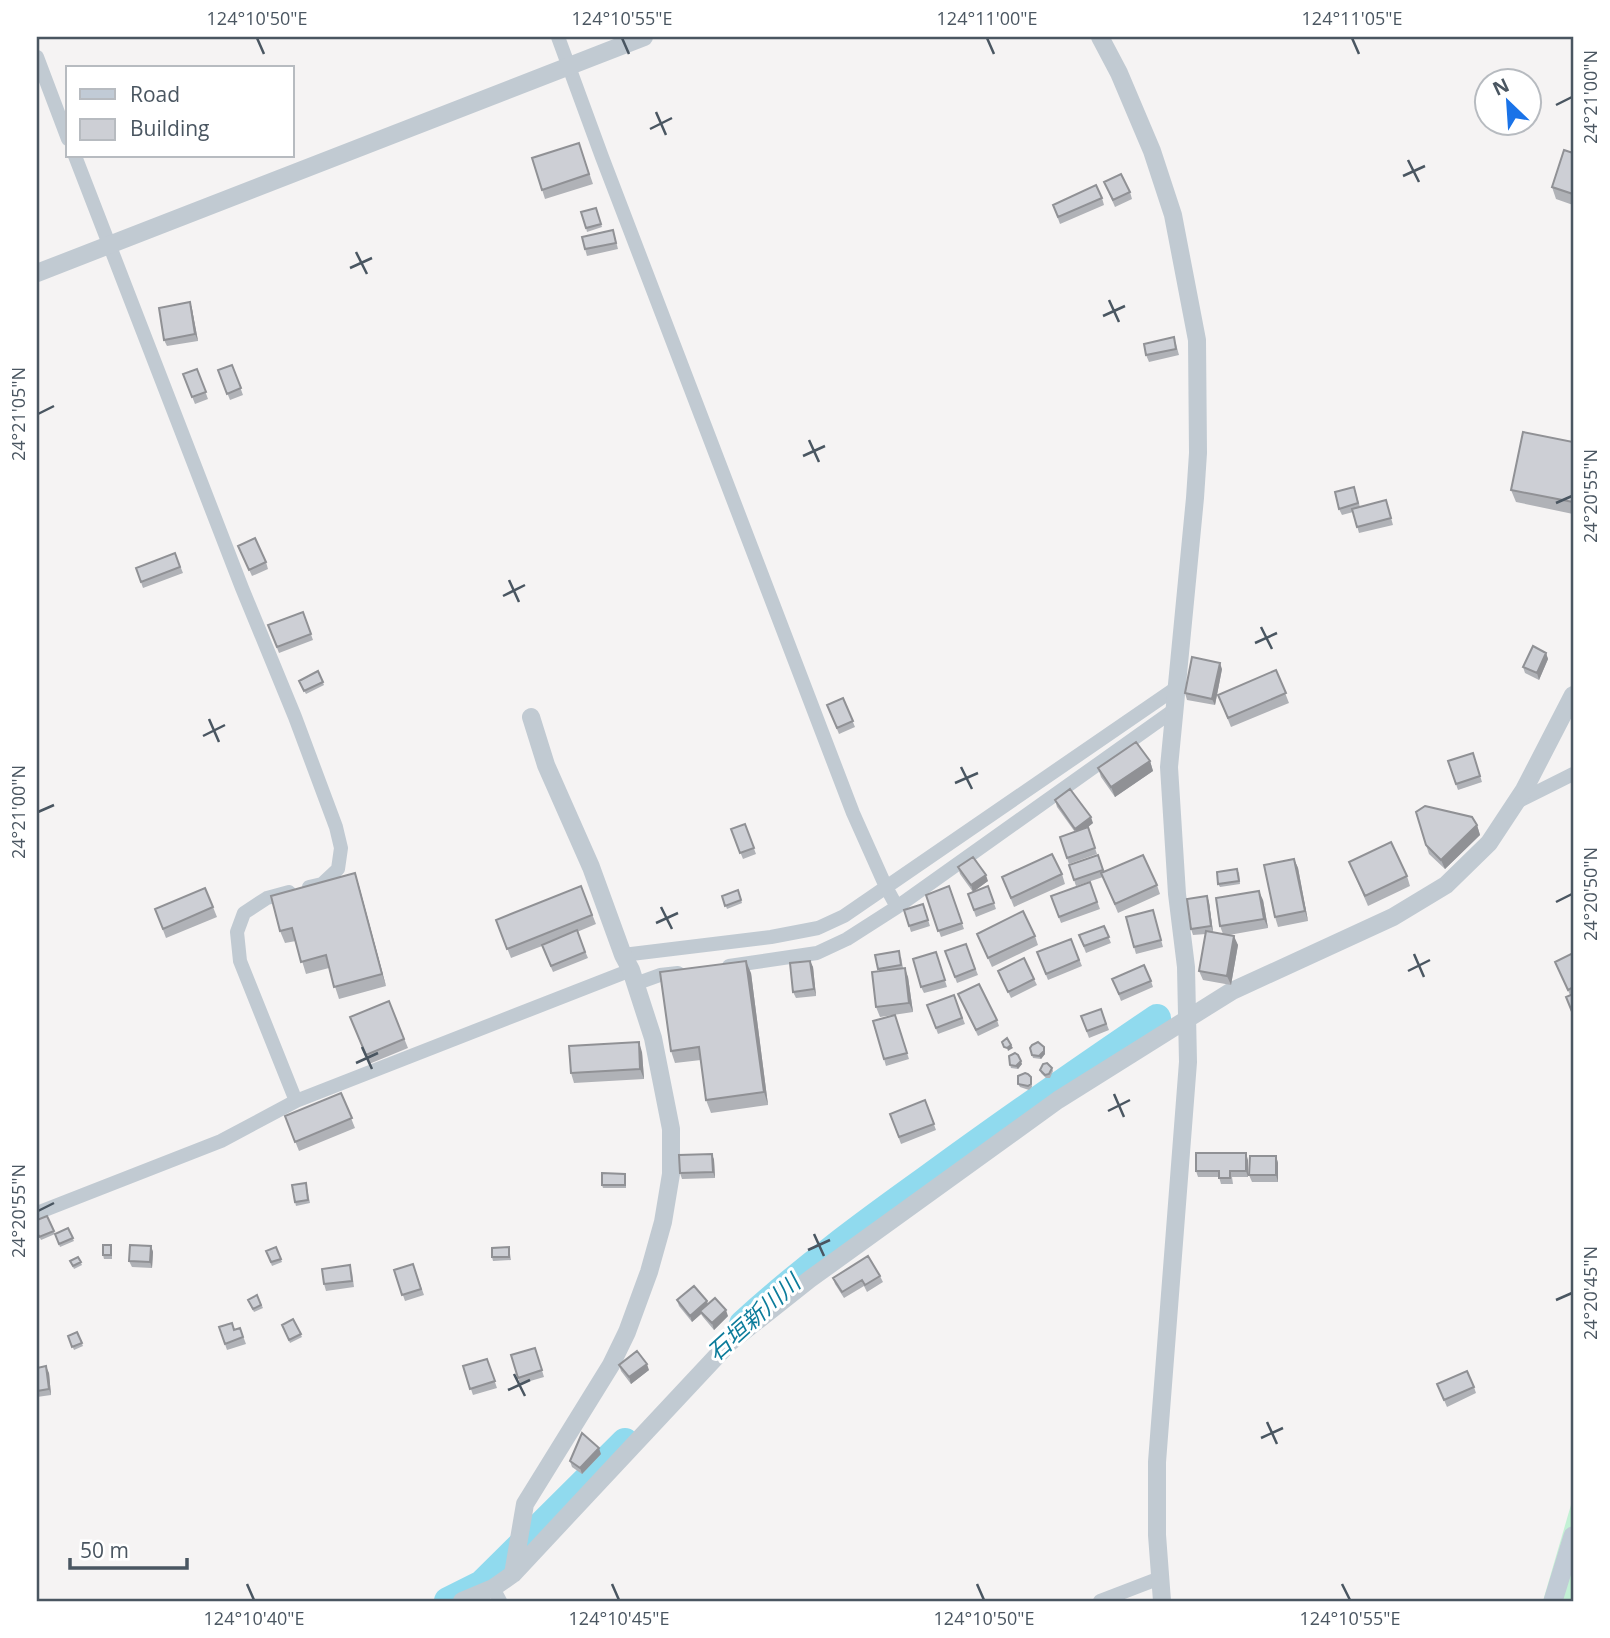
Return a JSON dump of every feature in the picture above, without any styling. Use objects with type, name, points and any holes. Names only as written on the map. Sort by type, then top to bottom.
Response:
[{"type":"main road","points":[[1553,1601],[1573,1536]]},
{"type":"street","points":[[558,37],[843,787],[886,887],[897,906]]},
{"type":"street","points":[[37,273],[644,37]]},
{"type":"street","points":[[1100,37],[1119,73],[1147,140],[1173,215],[1197,340],[1196,486],[1169,767],[1177,894],[1186,967],[1188,1062],[1157,1462],[1162,1601]]},
{"type":"street","points":[[37,57],[66,134]]},
{"type":"street","points":[[76,158],[295,718],[341,848],[338,869],[322,884],[267,898],[244,913],[237,932],[240,961],[296,1101]]},
{"type":"street","points":[[37,1213],[221,1141],[296,1101],[630,970],[818,928],[844,916],[1176,688]]},
{"type":"street","points":[[463,1601],[496,1594],[729,1343],[810,1279],[1058,1100],[1232,991],[1393,917],[1446,885],[1489,843],[1524,790],[1573,695]]},
{"type":"street","points":[[630,970],[660,975],[817,953],[847,939],[1174,710]]},
{"type":"street","points":[[513,1574],[525,1504],[627,1332],[649,1272],[663,1222],[671,1174],[671,1129],[653,1038],[591,867],[546,765],[531,717]]},
{"type":"street","points":[[1514,803],[1573,774]]},
{"type":"street","points":[[1100,1601],[1160,1578]]},
{"type":"green space","points":[[1573,1498],[1573,1601],[1543,1601]]},
{"type":"building","points":[[579,143],[589,174],[542,190],[532,158]]},
{"type":"building","points":[[1564,150],[1573,153],[1573,194],[1552,187]]},
{"type":"building","points":[[1121,174],[1130,192],[1113,200],[1104,182]]},
{"type":"building","points":[[1096,185],[1102,198],[1058,217],[1053,205]]},
{"type":"building","points":[[596,208],[601,224],[586,228],[581,212]]},
{"type":"building","points":[[613,230],[616,243],[585,249],[582,237]]},
{"type":"building","points":[[190,302],[195,334],[164,340],[159,308]]},
{"type":"building","points":[[1174,337],[1176,349],[1146,355],[1144,344]]},
{"type":"building","points":[[232,365],[241,388],[227,394],[218,370]]},
{"type":"building","points":[[197,369],[206,392],[192,397],[183,374]]},
{"type":"building","points":[[1523,432],[1573,442],[1573,502],[1511,490]]},
{"type":"building","points":[[1354,487],[1358,503],[1339,509],[1335,492]]},
{"type":"building","points":[[1386,500],[1391,518],[1357,527],[1352,509]]},
{"type":"building","points":[[255,538],[266,562],[249,570],[238,546]]},
{"type":"building","points":[[175,553],[180,567],[141,582],[136,568]]},
{"type":"building","points":[[303,612],[311,634],[277,647],[268,625]]},
{"type":"building","points":[[1533,646],[1546,653],[1537,673],[1523,667]]},
{"type":"building","points":[[1192,657],[1220,663],[1212,699],[1185,693]]},
{"type":"building","points":[[1276,670],[1286,693],[1228,718],[1218,695]]},
{"type":"building","points":[[318,671],[323,682],[304,691],[299,681]]},
{"type":"building","points":[[843,698],[853,721],[837,728],[827,705]]},
{"type":"building","points":[[1136,742],[1150,761],[1111,787],[1098,768]]},
{"type":"building","points":[[1473,753],[1480,776],[1456,784],[1448,761]]},
{"type":"building","points":[[1070,789],[1091,817],[1075,829],[1055,800]]},
{"type":"building","points":[[1425,806],[1472,817],[1477,825],[1441,860],[1426,845],[1416,812]]},
{"type":"building","points":[[745,824],[754,848],[740,853],[731,829]]},
{"type":"building","points":[[1088,827],[1095,848],[1067,858],[1060,837]]},
{"type":"building","points":[[1391,842],[1407,876],[1365,896],[1349,862]]},
{"type":"building","points":[[1052,854],[1062,874],[1011,898],[1002,877]]},
{"type":"building","points":[[1098,855],[1103,870],[1074,880],[1069,865]]},
{"type":"building","points":[[1143,855],[1157,885],[1115,904],[1101,873]]},
{"type":"building","points":[[973,857],[986,875],[971,885],[958,867]]},
{"type":"building","points":[[1294,859],[1305,911],[1275,917],[1264,865]]},
{"type":"building","points":[[1237,869],[1239,881],[1218,884],[1217,872]]},
{"type":"building","points":[[355,873],[382,974],[334,987],[326,955],[301,962],[292,928],[280,931],[271,896]]},
{"type":"building","points":[[1090,882],[1097,902],[1059,917],[1051,896]]},
{"type":"building","points":[[581,886],[592,915],[507,949],[496,920]]},
{"type":"building","points":[[949,886],[962,923],[938,931],[926,895]]},
{"type":"building","points":[[988,886],[994,903],[974,910],[968,894]]},
{"type":"building","points":[[205,888],[213,907],[163,929],[155,909]]},
{"type":"building","points":[[738,890],[741,900],[725,906],[722,896]]},
{"type":"building","points":[[1259,891],[1264,919],[1220,926],[1216,898]]},
{"type":"building","points":[[1207,896],[1211,926],[1191,929],[1187,899]]},
{"type":"building","points":[[923,904],[928,920],[909,926],[904,910]]},
{"type":"building","points":[[1153,910],[1161,940],[1134,947],[1126,917]]},
{"type":"building","points":[[1023,911],[1035,936],[988,958],[977,934]]},
{"type":"building","points":[[1104,926],[1109,937],[1084,946],[1079,935]]},
{"type":"building","points":[[577,930],[585,952],[551,966],[542,945]]},
{"type":"building","points":[[1206,931],[1234,936],[1227,976],[1199,971]]},
{"type":"building","points":[[1071,939],[1079,960],[1046,974],[1037,952]]},
{"type":"building","points":[[966,944],[975,969],[955,977],[945,951]]},
{"type":"building","points":[[899,951],[901,965],[878,969],[875,955]]},
{"type":"building","points":[[936,952],[945,980],[921,987],[913,959]]},
{"type":"building","points":[[1573,953],[1573,987],[1568,990],[1555,962]]},
{"type":"building","points":[[1024,958],[1034,979],[1008,992],[998,971]]},
{"type":"building","points":[[746,961],[764,1092],[706,1100],[699,1047],[671,1051],[660,972]]},
{"type":"building","points":[[810,961],[814,989],[793,992],[790,963]]},
{"type":"building","points":[[1144,965],[1151,981],[1119,994],[1112,979]]},
{"type":"building","points":[[905,968],[909,1003],[876,1007],[872,972]]},
{"type":"building","points":[[979,984],[997,1020],[976,1030],[958,994]]},
{"type":"building","points":[[1573,994],[1573,1014],[1566,997]]},
{"type":"building","points":[[954,995],[962,1018],[936,1028],[927,1005]]},
{"type":"building","points":[[389,1001],[404,1039],[366,1055],[350,1017]]},
{"type":"building","points":[[1101,1009],[1106,1024],[1087,1031],[1081,1016]]},
{"type":"building","points":[[895,1015],[907,1053],[884,1059],[873,1021]]},
{"type":"building","points":[[1007,1038],[1011,1045],[1007,1048],[1002,1042]]},
{"type":"building","points":[[639,1042],[640,1069],[571,1073],[569,1046]]},
{"type":"building","points":[[1038,1042],[1044,1047],[1044,1051],[1039,1056],[1032,1055],[1030,1048]]},
{"type":"building","points":[[1015,1053],[1021,1061],[1016,1066],[1010,1065],[1009,1056]]},
{"type":"building","points":[[1047,1063],[1052,1068],[1049,1074],[1045,1075],[1040,1070],[1043,1064]]},
{"type":"building","points":[[1025,1073],[1031,1077],[1031,1084],[1028,1086],[1018,1084],[1018,1076]]},
{"type":"building","points":[[341,1093],[352,1118],[295,1142],[285,1116]]},
{"type":"building","points":[[925,1100],[934,1124],[899,1137],[890,1114]]},
{"type":"building","points":[[1196,1153],[1246,1153],[1246,1171],[1230,1171],[1230,1178],[1219,1178],[1219,1171],[1196,1171]]},
{"type":"building","points":[[712,1154],[713,1172],[680,1173],[679,1155]]},
{"type":"building","points":[[1250,1156],[1276,1156],[1276,1175],[1249,1175]]},
{"type":"building","points":[[602,1173],[625,1174],[625,1185],[602,1185]]},
{"type":"building","points":[[306,1183],[308,1200],[295,1202],[292,1185]]},
{"type":"building","points":[[47,1216],[54,1231],[39,1237],[37,1220]]},
{"type":"building","points":[[68,1228],[73,1238],[59,1244],[55,1234]]},
{"type":"building","points":[[103,1245],[111,1245],[111,1255],[103,1255]]},
{"type":"building","points":[[130,1245],[151,1246],[150,1262],[129,1261]]},
{"type":"building","points":[[276,1247],[281,1259],[271,1262],[266,1251]]},
{"type":"building","points":[[509,1247],[509,1257],[492,1257],[492,1248]]},
{"type":"building","points":[[868,1256],[880,1276],[865,1285],[862,1280],[842,1292],[833,1278]]},
{"type":"building","points":[[78,1257],[81,1262],[73,1266],[70,1261]]},
{"type":"building","points":[[413,1264],[421,1289],[402,1295],[394,1270]]},
{"type":"building","points":[[350,1265],[352,1281],[324,1284],[322,1269]]},
{"type":"building","points":[[694,1286],[707,1301],[690,1316],[677,1300]]},
{"type":"building","points":[[257,1295],[261,1305],[253,1309],[248,1300]]},
{"type":"building","points":[[715,1298],[726,1310],[712,1323],[700,1311]]},
{"type":"building","points":[[293,1319],[301,1334],[289,1340],[282,1325]]},
{"type":"building","points":[[232,1323],[234,1330],[240,1328],[243,1337],[225,1344],[219,1327]]},
{"type":"building","points":[[77,1332],[82,1343],[72,1347],[68,1336]]},
{"type":"building","points":[[535,1348],[542,1370],[518,1378],[511,1355]]},
{"type":"building","points":[[637,1351],[647,1364],[629,1377],[619,1365]]},
{"type":"building","points":[[487,1359],[495,1381],[470,1389],[463,1366]]},
{"type":"building","points":[[46,1366],[49,1389],[37,1391],[37,1368]]},
{"type":"building","points":[[1467,1371],[1474,1387],[1444,1400],[1437,1384]]},
{"type":"building","points":[[582,1433],[599,1448],[580,1468],[570,1461]]},
{"type":"waterway","name":"石垣新川川","points":[[743,1324],[810,1267],[879,1214],[1157,1018]]},
{"type":"waterway","name":"石垣新川川","points":[[448,1601],[482,1584],[625,1442]]}]
